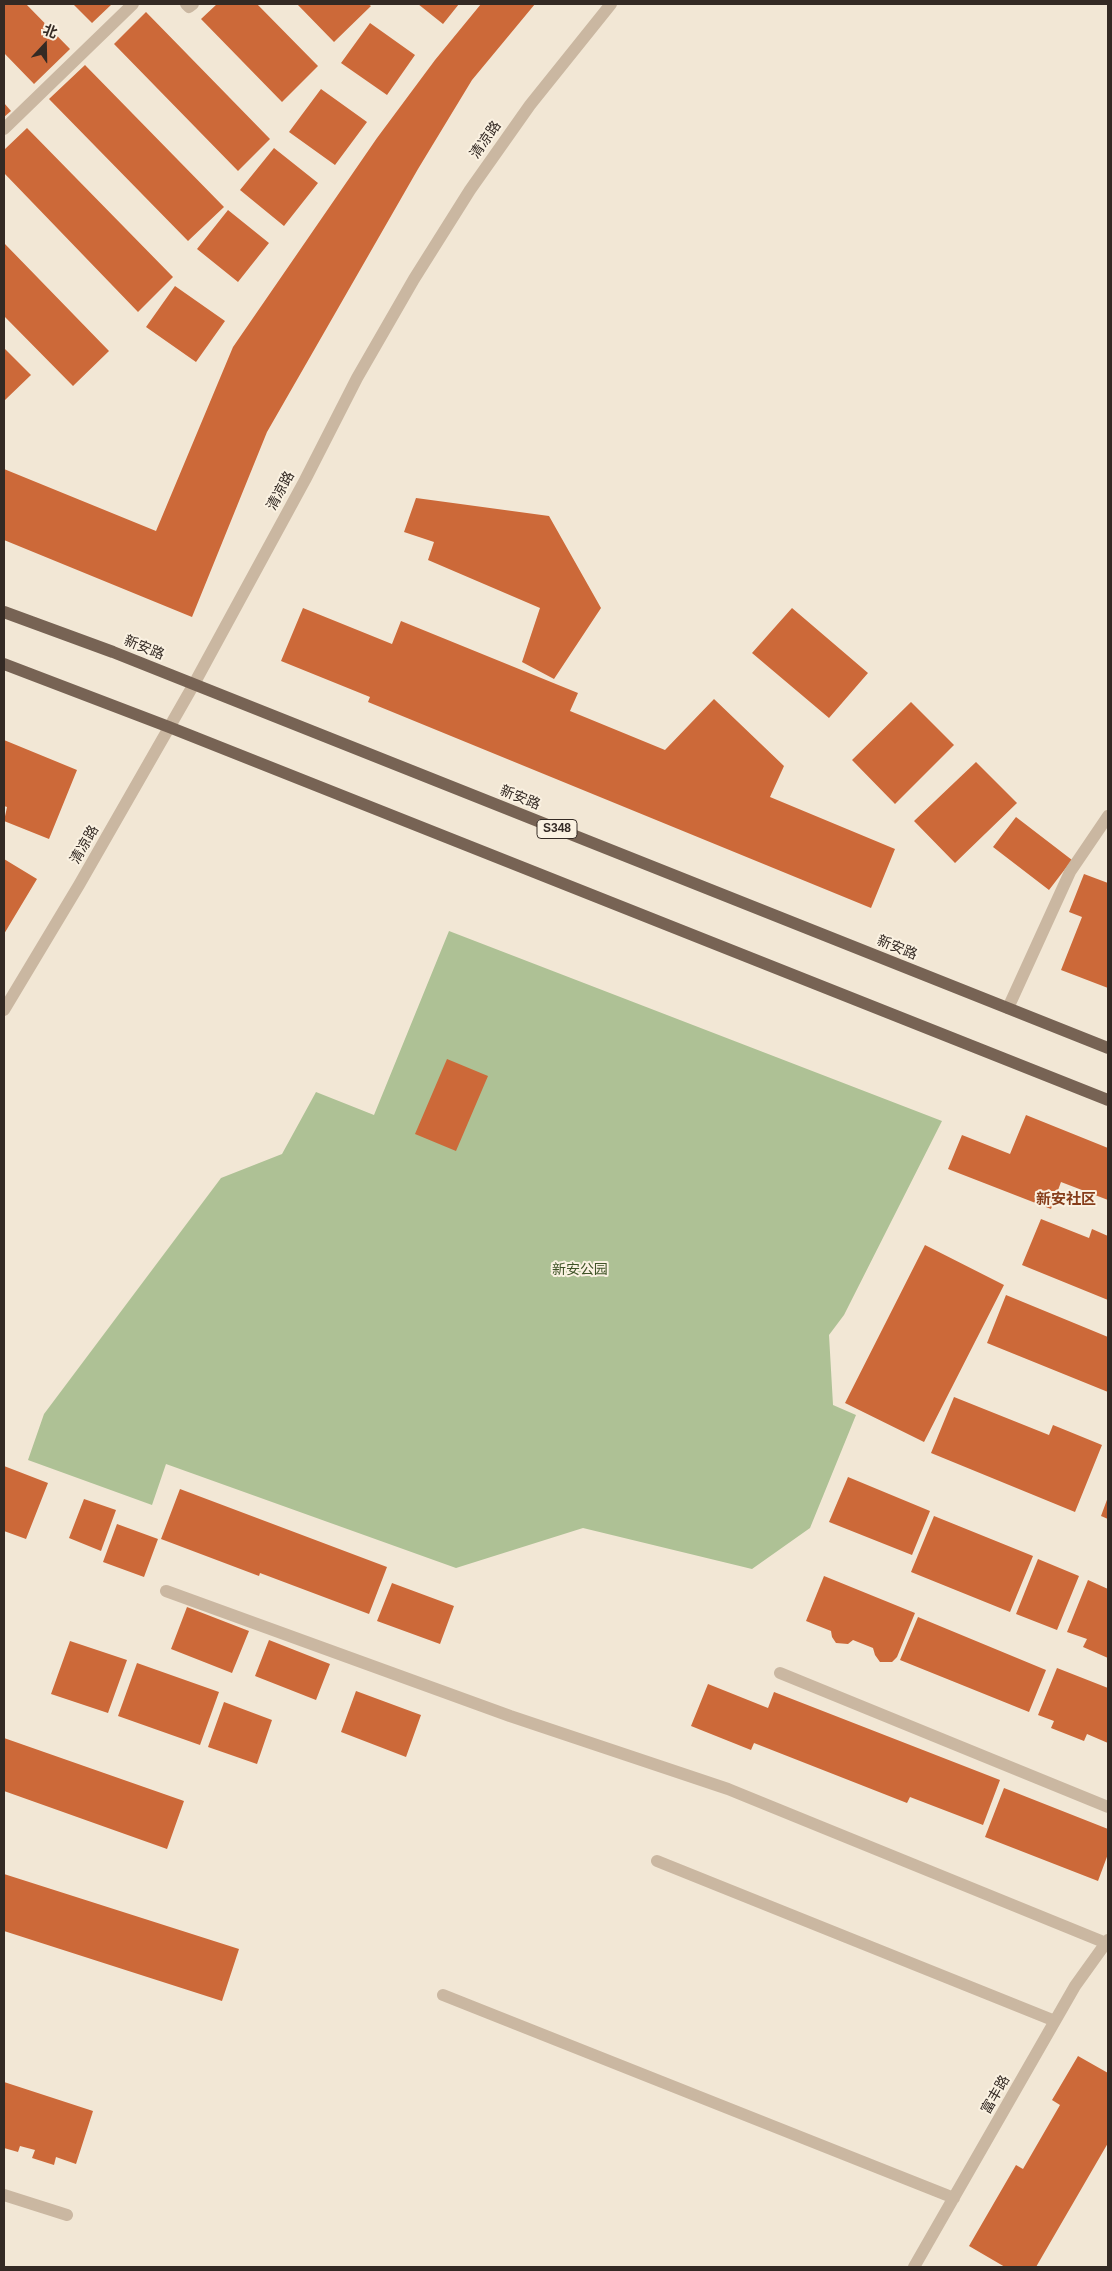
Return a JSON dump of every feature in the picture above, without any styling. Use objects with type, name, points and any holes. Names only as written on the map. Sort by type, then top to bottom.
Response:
[{"type":"main road","name":"新安路","points":[[4,612],[194,684],[1108,1048]]},
{"type":"main road","points":[[4,664],[170,727],[1108,1100]]},
{"type":"street","points":[[4,129],[134,4]]},
{"type":"street","points":[[186,4],[189,7],[193,4]]},
{"type":"street","name":"清凉路","points":[[4,1010],[170,727],[305,480],[357,378],[414,279],[470,190],[530,105],[611,4]]},
{"type":"street","points":[[1008,1008],[1070,872],[1108,816]]},
{"type":"street","points":[[166,1591],[510,1716],[728,1789],[1107,1941]]},
{"type":"street","points":[[780,1673],[1108,1807]]},
{"type":"street","points":[[656,1861],[1056,2021]]},
{"type":"street","name":"富丰路","points":[[914,2267],[1075,1986],[1107,1941]]},
{"type":"street","points":[[443,1995],[954,2198]]},
{"type":"street","points":[[4,2195],[67,2215]]},
{"type":"green space","name":"新安公园","points":[[449,931],[942,1121],[844,1315],[829,1335],[833,1405],[856,1415],[810,1528],[752,1569],[583,1528],[456,1568],[166,1464],[152,1505],[28,1460],[44,1414],[221,1178],[282,1154],[316,1092],[374,1115]]},
{"type":"building","points":[[4,4],[26,4],[70,49],[34,84],[4,53]]},
{"type":"building","points":[[73,4],[112,4],[92,23]]},
{"type":"building","points":[[217,4],[257,4],[318,66],[282,102],[201,19]]},
{"type":"building","points":[[297,4],[368,4],[371,6],[334,42]]},
{"type":"building","points":[[418,4],[459,4],[443,24]]},
{"type":"building","points":[[481,4],[535,4],[472,80],[418,169],[267,432],[192,617],[4,540],[4,469],[156,531],[233,347],[377,138],[435,60]]},
{"type":"building","points":[[146,12],[270,139],[238,171],[114,44]]},
{"type":"building","points":[[370,23],[415,55],[387,95],[341,63]]},
{"type":"building","points":[[85,65],[224,207],[188,241],[49,99]]},
{"type":"building","points":[[321,89],[367,122],[335,165],[289,132]]},
{"type":"building","points":[[4,103],[11,111],[4,117]]},
{"type":"building","points":[[27,128],[173,277],[138,312],[4,173],[4,150]]},
{"type":"building","points":[[274,148],[318,183],[284,226],[240,190]]},
{"type":"building","points":[[228,210],[269,243],[238,282],[197,249]]},
{"type":"building","points":[[4,243],[109,351],[73,386],[4,316]]},
{"type":"building","points":[[175,286],[225,321],[196,362],[146,327]]},
{"type":"building","points":[[4,348],[31,375],[5,400],[4,399]]},
{"type":"building","points":[[416,498],[549,516],[601,608],[554,679],[522,662],[540,608],[428,560],[434,542],[404,532]]},
{"type":"building","points":[[303,608],[392,644],[401,621],[578,693],[570,711],[665,750],[714,699],[784,766],[770,797],[895,849],[871,908],[368,702],[370,697],[281,661]]},
{"type":"building","points":[[792,608],[868,673],[829,718],[752,653]]},
{"type":"building","points":[[911,702],[954,745],[895,804],[852,760]]},
{"type":"building","points":[[4,740],[77,770],[49,839],[4,821],[7,807],[4,806]]},
{"type":"building","points":[[976,762],[1017,803],[955,863],[914,821]]},
{"type":"building","points":[[1016,817],[1072,860],[1049,890],[993,847]]},
{"type":"building","points":[[4,859],[37,879],[4,934]]},
{"type":"building","points":[[1084,874],[1108,883],[1108,988],[1061,970],[1082,917],[1069,912]]},
{"type":"building","points":[[447,1059],[488,1076],[456,1151],[415,1134]]},
{"type":"building","points":[[1026,1115],[1108,1148],[1108,1200],[1061,1182],[1051,1209],[948,1169],[962,1135],[1010,1154]]},
{"type":"building","points":[[1041,1219],[1089,1238],[1092,1229],[1108,1236],[1108,1300],[1022,1265]]},
{"type":"building","points":[[925,1245],[1004,1285],[924,1442],[845,1403]]},
{"type":"building","points":[[1006,1295],[1108,1337],[1108,1392],[987,1343]]},
{"type":"building","points":[[954,1397],[1049,1435],[1053,1425],[1102,1445],[1075,1512],[931,1453]]},
{"type":"building","points":[[4,1466],[48,1483],[26,1539],[4,1531]]},
{"type":"building","points":[[848,1477],[930,1511],[912,1555],[829,1522]]},
{"type":"building","points":[[180,1489],[387,1567],[369,1614],[260,1573],[259,1576],[161,1539]]},
{"type":"building","points":[[1108,1497],[1108,1519],[1101,1516]]},
{"type":"building","points":[[84,1499],[116,1510],[101,1551],[69,1538]]},
{"type":"building","points":[[934,1516],[1033,1556],[1010,1612],[911,1572]]},
{"type":"building","points":[[117,1524],[158,1539],[144,1577],[103,1562]]},
{"type":"building","points":[[1038,1559],[1079,1576],[1057,1630],[1016,1614]]},
{"type":"building","points":[[824,1576],[915,1613],[897,1657],[892,1662],[880,1662],[873,1648],[853,1640],[848,1644],[836,1643],[831,1631],[806,1621]]},
{"type":"building","points":[[1088,1580],[1108,1589],[1108,1658],[1083,1647],[1087,1639],[1067,1632]]},
{"type":"building","points":[[392,1583],[454,1606],[440,1644],[377,1621]]},
{"type":"building","points":[[187,1607],[249,1631],[232,1673],[171,1649]]},
{"type":"building","points":[[918,1617],[1046,1670],[1029,1712],[900,1660]]},
{"type":"building","points":[[269,1640],[330,1664],[316,1700],[255,1676]]},
{"type":"building","points":[[70,1641],[127,1660],[108,1713],[51,1694]]},
{"type":"building","points":[[137,1663],[219,1692],[200,1745],[118,1716]]},
{"type":"building","points":[[1057,1668],[1108,1688],[1108,1743],[1087,1734],[1084,1741],[1051,1728],[1054,1721],[1038,1715]]},
{"type":"building","points":[[708,1684],[768,1708],[774,1692],[1000,1780],[983,1825],[910,1797],[907,1803],[754,1743],[751,1750],[691,1726]]},
{"type":"building","points":[[356,1691],[421,1715],[406,1757],[341,1732]]},
{"type":"building","points":[[224,1702],[272,1720],[257,1764],[208,1747]]},
{"type":"building","points":[[4,1738],[184,1801],[167,1849],[4,1791]]},
{"type":"building","points":[[1004,1788],[1108,1829],[1108,1854],[1098,1881],[985,1837]]},
{"type":"building","points":[[4,1874],[239,1949],[222,2001],[4,1931]]},
{"type":"building","points":[[1078,2056],[1108,2073],[1108,2143],[1036,2267],[1005,2267],[969,2246],[1016,2165],[1023,2169],[1060,2105],[1052,2100]]},
{"type":"building","points":[[4,2082],[93,2111],[76,2164],[56,2157],[54,2165],[32,2158],[35,2150],[20,2146],[18,2152],[4,2148]]},
{"type":"district","name":"新安社区","points":[[1066,1200]]}]
